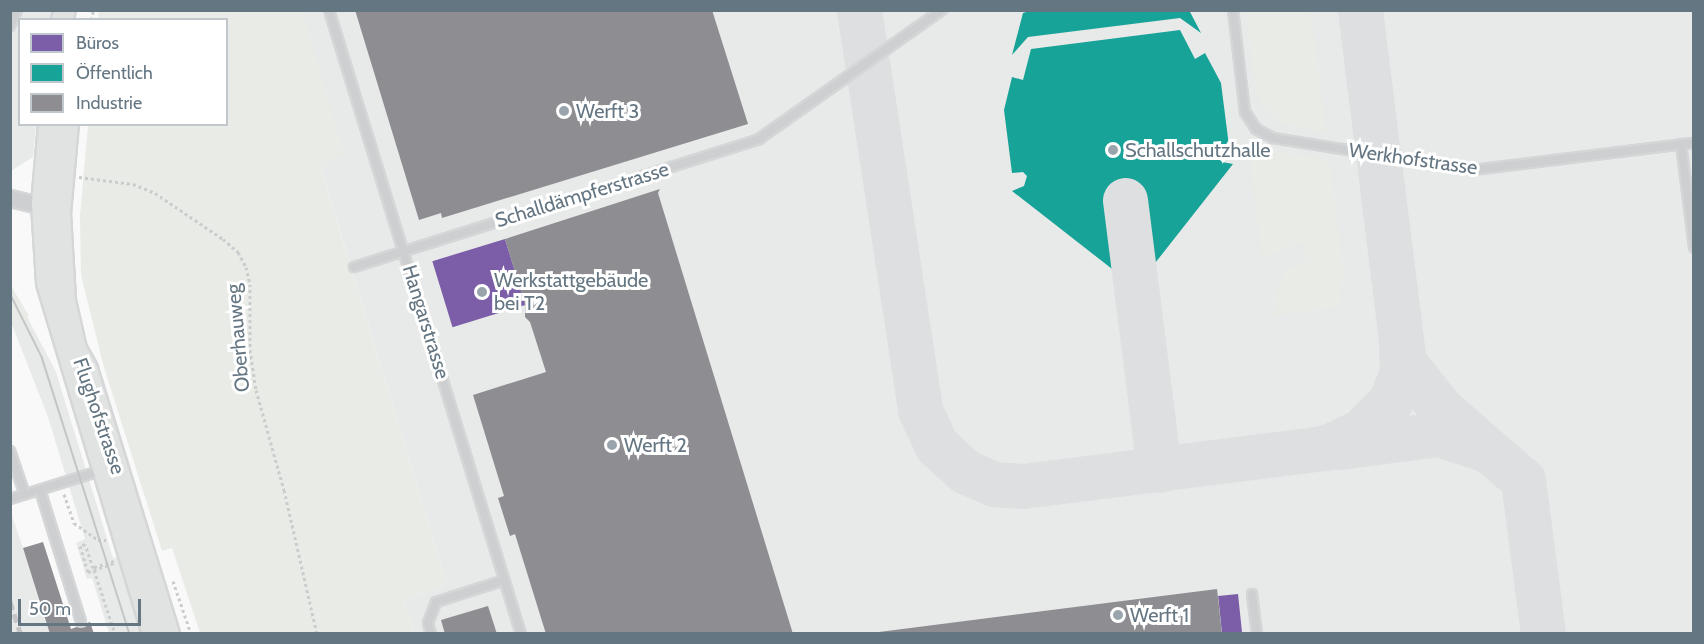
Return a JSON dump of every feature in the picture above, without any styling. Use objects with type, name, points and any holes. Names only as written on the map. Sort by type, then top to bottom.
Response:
[{"type":"main road","name":"Flughofstrasse","points":[[49,126],[42,204],[45,259],[53,309],[153,633]]},
{"type":"main road","name":"Flughofstrasse","points":[[68,126],[60,213],[62,278],[76,349],[87,369],[169,633]]},
{"type":"street","points":[[10,198],[42,204],[60,213]]},
{"type":"lane","points":[[10,26],[16,10]]},
{"type":"lane","name":"Hangarstrasse","points":[[329,10],[520,633]]},
{"type":"lane","name":"Schalldämpferstrasse","points":[[354,267],[759,139],[942,10]]},
{"type":"lane","name":"Werkhofstrasse","points":[[1233,10],[1245,112],[1256,129],[1274,138],[1473,170],[1694,143]]},
{"type":"lane","points":[[1681,144],[1694,248]]},
{"type":"lane","points":[[10,451],[25,495]]},
{"type":"lane","points":[[10,499],[104,470]]},
{"type":"lane","points":[[40,490],[81,622]]},
{"type":"lane","points":[[431,633],[428,623],[436,602],[505,580]]},
{"type":"lane","points":[[1252,594],[1257,633]]},
{"type":"path","points":[[76,189],[78,165]]},
{"type":"path","name":"Oberhauweg","points":[[77,177],[133,184],[155,193],[223,239],[238,252],[246,267],[250,284],[250,350],[256,390],[284,490],[317,633]]},
{"type":"path","points":[[60,484],[74,523],[98,540],[114,540]]},
{"type":"path","points":[[115,563],[88,572],[80,546],[85,544],[93,568],[122,559]]},
{"type":"path","points":[[94,570],[115,633]]},
{"type":"path","points":[[166,571],[178,589],[191,633]]},
{"type":"shaded area","points":[[10,11],[55,11],[52,18],[18,18],[18,126],[36,126],[33,157],[11,171]]},
{"type":"shaded area","points":[[99,11],[302,11],[344,153],[321,169],[447,585],[404,599],[415,633],[200,633],[172,548],[162,551],[103,364],[81,275],[80,216],[88,126],[228,126],[228,18],[98,18]]},
{"type":"shaded area","points":[[302,11],[1693,11],[1693,633],[415,633],[404,599],[447,585],[321,168],[317,64]]},
{"type":"shaded area","points":[[1246,11],[1311,11],[1326,133],[1282,124],[1262,105],[1255,86]]},
{"type":"shaded area","points":[[1262,149],[1324,159],[1330,164],[1345,282],[1340,283],[1341,307],[1269,316],[1277,310],[1277,305],[1272,305],[1286,270],[1308,260],[1302,243],[1262,258],[1250,162]]},
{"type":"shaded area","points":[[10,284],[56,372],[113,558],[119,557],[143,633],[109,633],[92,578],[87,579],[76,543],[85,539],[48,417],[11,322]]},
{"type":"shaded area","points":[[10,284],[29,316],[11,323],[10,322]]},
{"type":"shaded area","points":[[10,510],[23,548],[50,633],[11,633]]},
{"type":"building: Büros","name":"Werkstattgebäude bei T2","points":[[505,239],[525,305],[452,327],[432,261]]},
{"type":"building: Büros","points":[[1238,594],[1242,634],[1222,634],[1218,596]]},
{"type":"building: Öffentlich","points":[[1033,10],[1189,10],[1201,33],[1180,18],[1028,37],[1012,55],[1023,13]]},
{"type":"building: Öffentlich","name":"Schallschutzhalle","points":[[1180,30],[1195,59],[1205,53],[1221,83],[1229,146],[1218,148],[1215,155],[1222,162],[1233,164],[1152,267],[1141,267],[1133,260],[1128,268],[1116,272],[1012,191],[1024,186],[1027,176],[1023,172],[1012,173],[1004,110],[1012,77],[1023,80],[1031,49]]},
{"type":"building: Industrie","name":"Werft 3","points":[[355,10],[712,10],[748,124],[442,218],[441,213],[419,220]]},
{"type":"building: Industrie","name":"Werft 2","points":[[660,189],[658,193],[793,634],[546,634],[515,534],[510,536],[498,498],[504,496],[473,395],[546,372],[530,322],[525,317],[525,305],[505,239]]},
{"type":"building: Industrie","points":[[43,542],[71,629],[90,622],[94,634],[50,634],[23,548]]},
{"type":"building: Industrie","name":"Werft 1","points":[[1217,589],[1222,634],[879,634],[879,632]]},
{"type":"building: Industrie","points":[[488,606],[497,634],[445,634],[441,620]]},
{"type":"taxiway","points":[[859,10],[920,410],[937,446],[966,472],[994,484],[1023,486],[1325,448],[1361,431],[1390,402],[1402,372],[1401,339]]},
{"type":"taxiway","points":[[1360,10],[1404,362],[1441,409],[1523,480],[1543,634]]},
{"type":"taxiway","points":[[1125,200],[1159,470]]},
{"type":"taxiway","points":[[1339,447],[1438,434],[1482,448]]},
{"type":"tram line","points":[[10,293],[42,357],[130,634]]},
{"type":"railway","points":[[10,601],[21,634]]},
{"type":"place","name":"Werft 3","points":[[564,111]]},
{"type":"place","name":"Schallschutzhalle","points":[[1113,150]]},
{"type":"place","name":"Werkstattgebäude bei T2","points":[[482,292]]},
{"type":"place","name":"Werft 2","points":[[612,445]]},
{"type":"place","name":"Werft 1","points":[[1118,615]]}]
